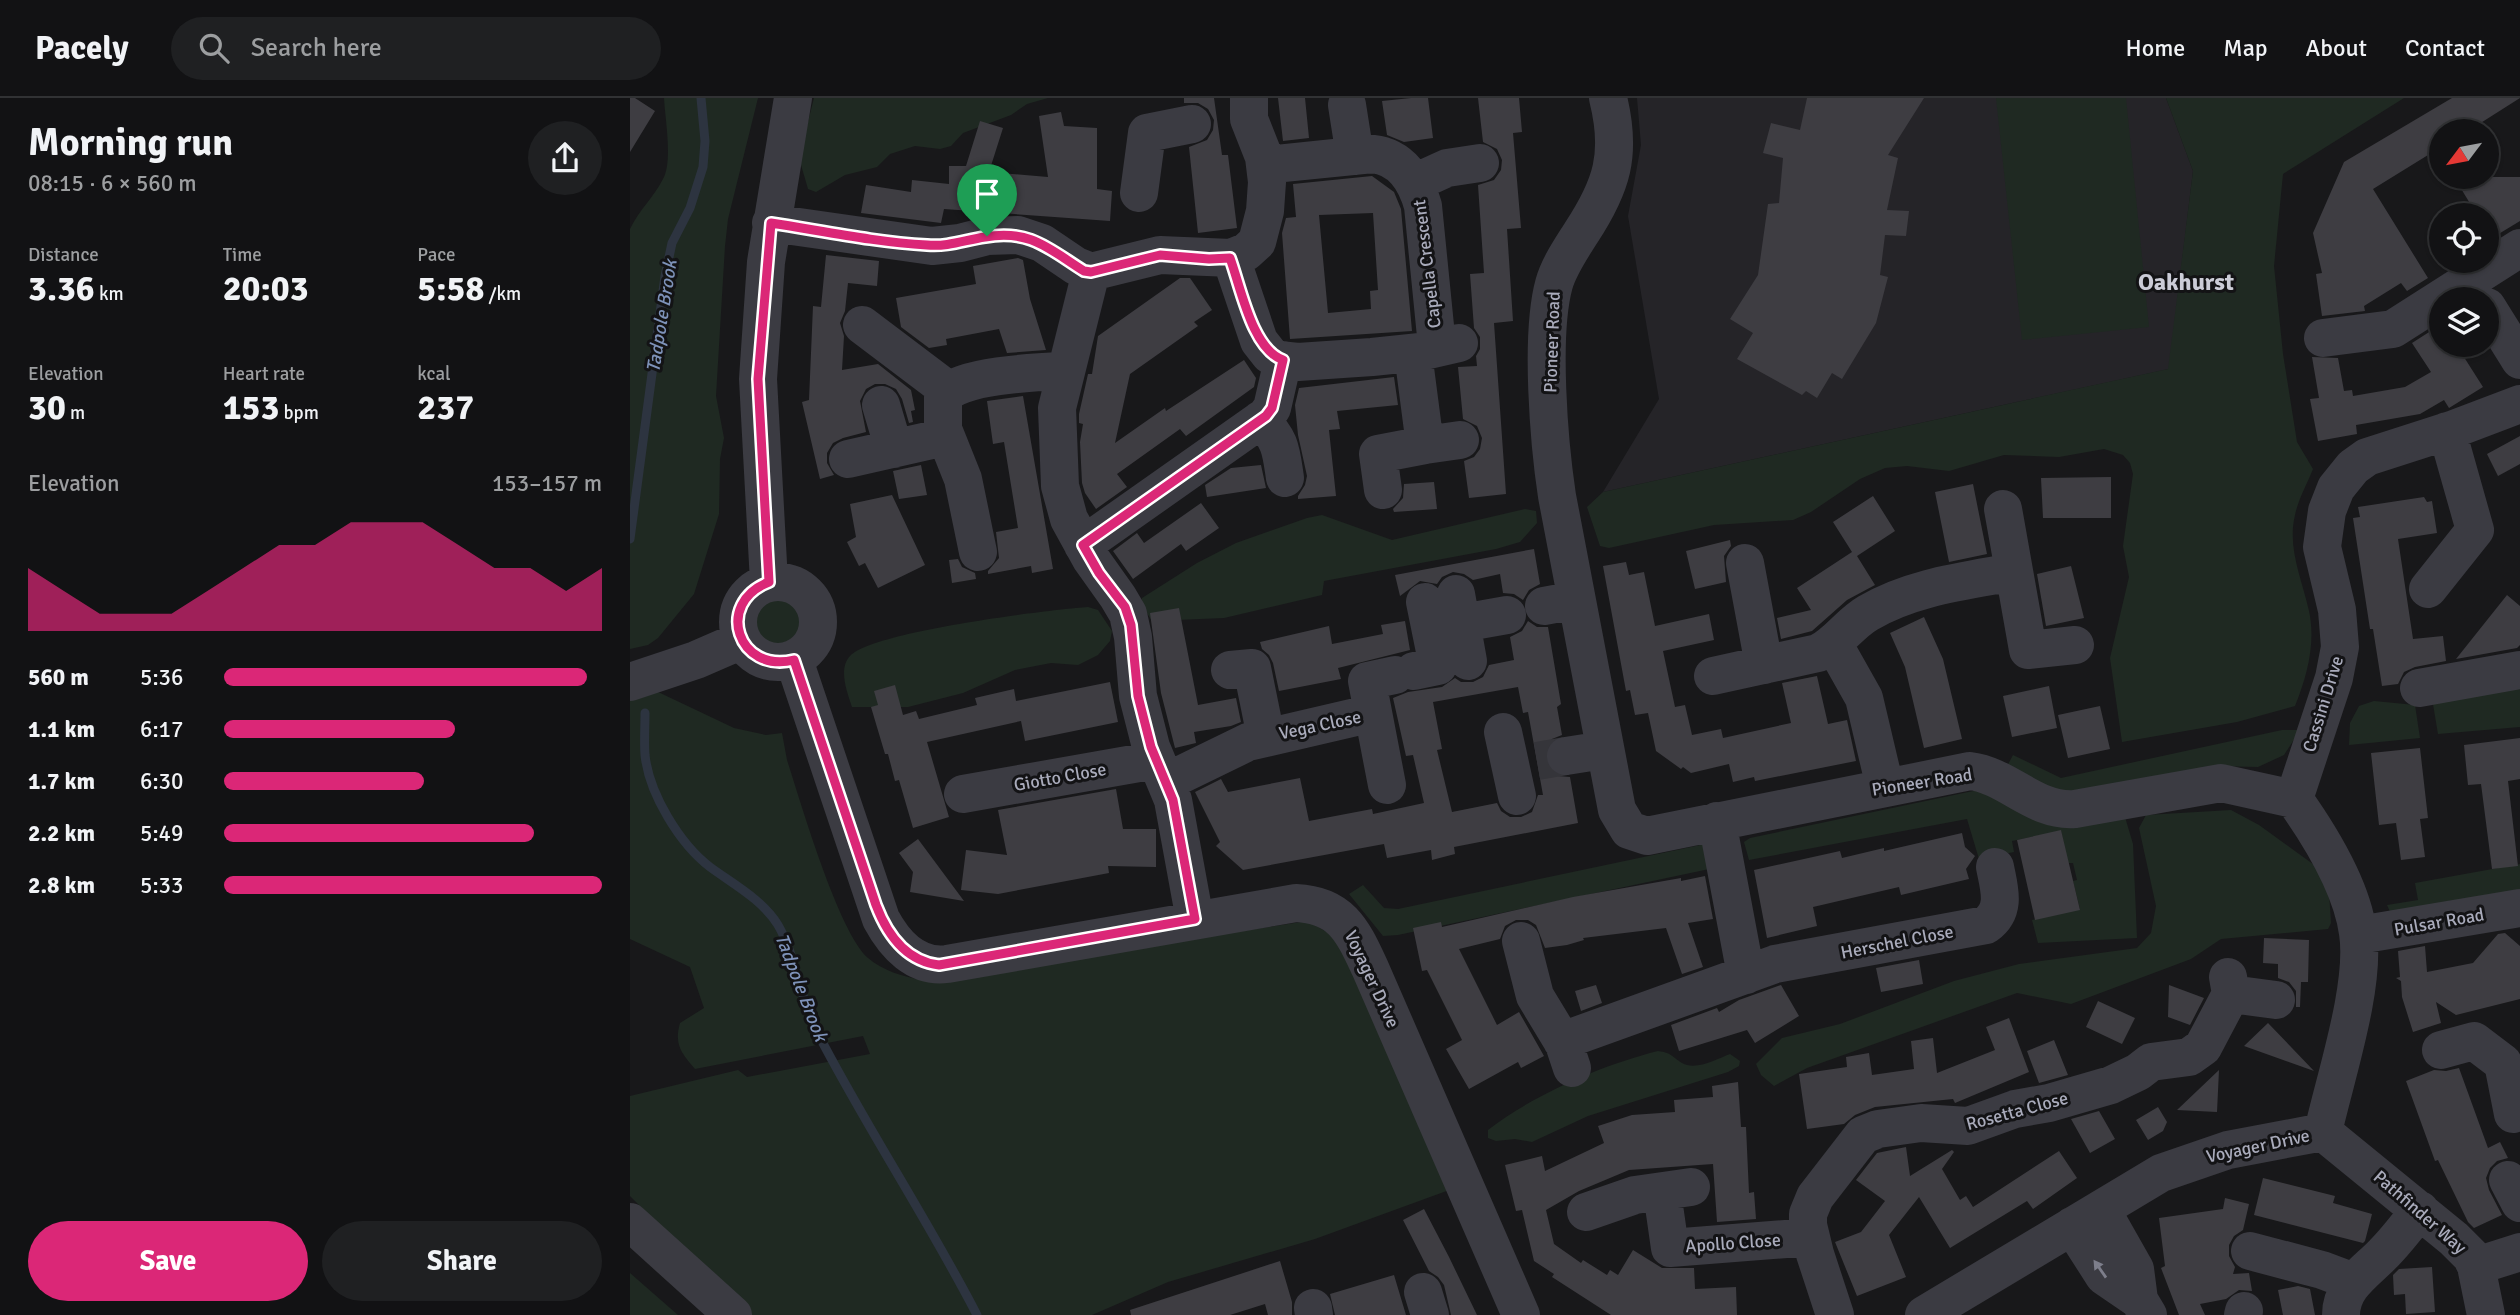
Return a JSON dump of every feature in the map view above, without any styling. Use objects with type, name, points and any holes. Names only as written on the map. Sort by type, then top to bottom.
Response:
[{"type":"street","points":[[769,582],[758,379],[771,223],[793,98]]},
{"type":"street","name":"Pioneer Road","points":[[1608,98],[1615,132],[1612,174],[1602,198],[1562,264],[1550,304],[1548,356],[1560,603],[1604,750],[1619,816],[1629,830],[1647,836],[1970,771],[1987,775],[2040,804],[2056,809],[2075,809],[2221,783],[2294,799]]},
{"type":"street","points":[[1348,105],[1355,156]]},
{"type":"street","points":[[771,223],[932,246],[987,236],[1018,235],[1042,243],[1084,271],[1091,272],[1160,255],[1230,258],[1250,249],[1259,237],[1266,199],[1265,165],[1227,114],[1147,133],[1139,193]]},
{"type":"street","name":"Capella Crescent","points":[[1265,165],[1355,156],[1388,158],[1403,167],[1414,183],[1423,206],[1443,443],[1378,454],[1383,490]]},
{"type":"street","name":"Capella Crescent","points":[[1414,183],[1447,168],[1480,163]]},
{"type":"street","points":[[2487,287],[2517,250]]},
{"type":"street","points":[[1230,258],[1259,341],[1270,355],[1283,360],[1307,362],[1436,347]]},
{"type":"street","points":[[1091,272],[1057,408],[1059,476],[1063,503],[1083,545],[1128,614],[1133,637],[1138,696],[1176,815],[1195,919]]},
{"type":"street","points":[[2323,338],[2393,329],[2429,307]]},
{"type":"street","points":[[862,325],[948,390]]},
{"type":"street","points":[[2499,326],[2520,360]]},
{"type":"street","points":[[1083,545],[1260,420],[1272,408],[1283,360]]},
{"type":"street","points":[[978,552],[961,472],[945,438],[942,403],[948,390],[1001,377],[1065,370]]},
{"type":"street","name":"Cassini Drive","points":[[2294,799],[2334,678],[2340,647],[2337,610],[2322,547],[2332,497],[2348,472],[2367,457],[2520,404]]},
{"type":"street","points":[[881,405],[894,449]]},
{"type":"street","points":[[1260,420],[1276,436],[1284,478]]},
{"type":"street","points":[[2428,589],[2475,530],[2447,431]]},
{"type":"street","points":[[848,459],[945,438]]},
{"type":"street","points":[[2003,509],[2028,650],[2075,645]]},
{"type":"street","points":[[1745,563],[1778,662]]},
{"type":"street","points":[[1713,676],[1818,653],[1860,618],[1896,600],[1949,584],[2014,572]]},
{"type":"street","points":[[782,581],[806,592],[818,614],[814,640],[806,651],[794,660],[771,662],[759,658],[741,640],[737,628],[741,604],[758,586],[769,582],[782,581]]},
{"type":"street","points":[[1468,661],[1448,606],[1507,615]]},
{"type":"street","name":"Vega Close","points":[[1161,771],[1266,737],[1438,666],[1448,606]]},
{"type":"street","points":[[630,682],[696,660],[741,640]]},
{"type":"street","points":[[1833,643],[1864,698],[1885,787]]},
{"type":"street","name":"Voyager Drive","points":[[794,660],[881,919],[894,940],[909,954],[925,963],[947,964],[1195,919],[1303,903],[1331,911],[1348,925],[1370,968],[1521,1315]]},
{"type":"street","name":"Vega Close","points":[[1230,670],[1252,668],[1266,737]]},
{"type":"street","points":[[2419,688],[2520,670]]},
{"type":"street","name":"Vega Close","points":[[1387,685],[1387,785]]},
{"type":"street","points":[[1527,763],[1604,750]]},
{"type":"street","name":"Giotto Close","points":[[963,794],[1161,771]]},
{"type":"street","name":"Voyager Drive","points":[[1924,1315],[2148,1180],[2228,1150],[2323,1132],[2353,1004],[2360,955],[2359,936],[2352,908],[2330,857],[2294,799]]},
{"type":"street","points":[[1717,821],[1746,975]]},
{"type":"street","name":"Herschel Close","points":[[1521,941],[1533,991],[1567,1055],[1775,964],[1986,925],[1999,910],[2001,898],[1995,867]]},
{"type":"street","name":"Pulsar Road","points":[[2359,936],[2520,908]]},
{"type":"street","name":"Rosetta Close","points":[[1835,1315],[1808,1225],[1810,1207],[1863,1135],[1878,1129],[1921,1123],[1968,1126],[2015,1109],[2118,1092],[2151,1062],[2196,1054],[2203,1047],[2230,986],[2276,1000]]},
{"type":"street","points":[[2441,1050],[2474,1041],[2503,1063],[2513,1074],[2513,1114]]},
{"type":"street","name":"Pathfinder Way","points":[[2323,1132],[2465,1249],[2476,1266],[2520,1252]]},
{"type":"street","name":"Apollo Close","points":[[1586,1212],[1635,1195],[1676,1189],[1670,1248],[1811,1237]]},
{"type":"street","points":[[2250,1251],[2322,1270],[2347,1298],[2420,1210]]},
{"type":"street","points":[[2087,1217],[2135,1269],[2144,1308]]},
{"type":"street","points":[[630,1222],[733,1315]]},
{"type":"street","points":[[2476,1266],[2486,1315]]},
{"type":"shaded area","points":[[664,98],[758,98],[728,219],[725,246],[716,396],[724,438],[720,459],[719,514],[694,594],[658,638],[648,645],[630,649],[630,229],[666,171],[668,151]]},
{"type":"shaded area","points":[[814,98],[1048,98],[1027,104],[1011,115],[963,133],[951,146],[940,149],[915,146],[890,154],[877,167],[845,175],[816,192],[808,189],[799,158]]},
{"type":"shaded area","points":[[1637,98],[2166,98],[2193,171],[2169,369],[1603,492],[1659,399],[1628,216],[1641,145]]},
{"type":"shaded area","points":[[1996,98],[2126,98],[2149,327],[2022,340]]},
{"type":"shaded area","points":[[2166,98],[2404,98],[2283,174],[2274,266],[2283,354],[2297,442],[2313,469],[2298,504],[2293,527],[2296,563],[2311,623],[2307,671],[2295,706],[2237,722],[2122,742],[2110,658],[2129,577],[2123,546],[2133,474],[2130,463],[2123,455],[2104,449],[2059,457],[2004,455],[1949,471],[1907,466],[1885,468],[1860,479],[1811,512],[1793,520],[1714,525],[1609,548],[1600,546],[1587,507],[1603,492],[2168,369],[2193,171]]},
{"type":"shaded area","points":[[1525,509],[1536,511],[1537,523],[1520,542],[1496,549],[1324,581],[1322,595],[1224,618],[1152,621],[1141,604],[1142,598],[1197,563],[1236,543],[1307,518],[1322,515],[1392,540]]},
{"type":"shaded area","points":[[776,597],[794,604],[801,622],[794,640],[776,647],[758,640],[751,622],[758,604]]},
{"type":"shaded area","points":[[1088,607],[1098,610],[1112,631],[1110,641],[1098,655],[1078,665],[1051,663],[1015,670],[963,693],[908,707],[852,707],[844,674],[846,661],[865,647],[891,638],[963,623]]},
{"type":"shaded area","points":[[2520,678],[2520,727],[2438,734],[2431,692]]},
{"type":"shaded area","points":[[656,691],[734,728],[766,735],[782,733],[787,760],[811,834],[845,922],[856,944],[868,958],[893,972],[922,980],[1308,921],[1342,941],[1452,1189],[1315,1239],[1168,1282],[1092,1315],[749,1315],[630,1196],[630,1096],[738,1070],[747,1077],[870,1054],[863,1036],[695,1069],[683,1053],[678,1043],[680,1023],[704,1008],[690,967],[630,939],[630,696]]},
{"type":"shaded area","points":[[2374,701],[2415,705],[2420,738],[2349,745],[2350,723],[2359,706]]},
{"type":"shaded area","points":[[2282,730],[2300,730],[2284,755],[2258,767],[2216,766],[2078,794],[2050,791],[2006,768],[2013,755],[2061,778]]},
{"type":"shaded area","points":[[1978,790],[2125,817],[2133,844],[2137,938],[2038,943],[2032,920],[2080,909],[2073,881],[2077,880],[2073,863],[2068,863],[2061,831],[2012,841],[2014,852],[1979,859],[1967,819],[1749,860],[1744,842],[1750,838]]},
{"type":"shaded area","points":[[2231,810],[2259,825],[2317,867],[2329,892],[2331,923],[2328,929],[2221,939],[2191,959],[2071,1004],[2017,993],[1807,1068],[1774,1086],[1761,1075],[1756,1064],[1782,1038],[1840,1024],[1954,981],[2019,964],[2137,948],[2151,933],[2156,906],[2139,828],[2146,815]]},
{"type":"shaded area","points":[[1710,843],[1714,868],[1398,935],[1383,936],[1349,894],[1363,885],[1384,908],[1398,909]]},
{"type":"shaded area","points":[[2520,864],[2520,897],[2395,923],[2387,905],[2418,900],[2415,883]]},
{"type":"shaded area","points":[[1658,1051],[1694,1066],[1730,1054],[1740,1061],[1739,1066],[1728,1072],[1588,1116],[1532,1142],[1515,1139],[1496,1141],[1488,1138],[1488,1130],[1547,1093],[1614,1064]]},
{"type":"shaded area","points":[[630,1273],[678,1315],[630,1315]]},
{"type":"building","points":[[630,98],[635,98],[655,111],[630,152]]},
{"type":"building","points":[[1184,98],[1214,98],[1222,155],[1228,155],[1237,228],[1198,233],[1189,147],[1207,140],[1213,130],[1214,120],[1208,109],[1198,103],[1184,103]]},
{"type":"building","points":[[1278,98],[1305,98],[1309,138],[1283,141]]},
{"type":"building","points":[[1428,98],[1433,138],[1404,142],[1387,135],[1382,101]]},
{"type":"building","points":[[1478,98],[1519,98],[1522,132],[1513,133],[1521,228],[1507,229],[1513,321],[1494,323],[1506,494],[1469,498],[1464,461],[1474,457],[1480,449],[1482,438],[1477,426],[1463,419],[1458,367],[1477,366],[1480,337],[1474,328],[1470,274],[1484,273],[1478,185],[1494,180],[1501,170],[1502,160],[1497,149],[1483,142]]},
{"type":"building","points":[[1807,98],[1924,98],[1888,155],[1898,158],[1887,210],[1909,211],[1906,236],[1885,235],[1880,275],[1888,277],[1876,323],[1842,379],[1832,373],[1817,398],[1806,391],[1802,395],[1737,359],[1753,333],[1730,319],[1758,275],[1768,204],[1779,203],[1783,158],[1763,153],[1771,123],[1800,130]]},
{"type":"building","points":[[2452,98],[2520,98],[2487,119],[2429,119],[2429,154],[2373,189],[2428,278],[2407,291],[2401,283],[2364,306],[2365,311],[2322,316],[2316,274],[2322,273],[2313,233],[2344,162]]},
{"type":"building","points":[[1061,112],[1064,126],[1097,128],[1097,189],[1112,191],[1110,221],[944,209],[941,223],[861,213],[866,185],[911,192],[912,180],[949,184],[949,166],[966,166],[980,121],[1003,128],[989,172],[1048,177],[1039,116]]},
{"type":"building","points":[[1372,176],[1394,192],[1401,209],[1412,331],[1290,339],[1282,233],[1286,218],[1296,217],[1293,184]],"holes":[[[1373,213],[1378,290],[1370,291],[1371,309],[1328,313],[1319,215]]]},
{"type":"building","points":[[2499,177],[2520,177],[2520,221],[2499,234],[2499,203],[2470,203],[2461,189],[2499,189]]},
{"type":"building","points":[[826,255],[879,261],[877,286],[848,283],[845,311],[840,323],[844,336],[842,370],[878,364],[911,390],[915,410],[911,411],[913,422],[909,423],[896,389],[885,384],[875,384],[866,389],[860,401],[866,432],[833,443],[827,453],[827,463],[834,475],[820,479],[802,402],[809,400],[813,306],[821,307]]},
{"type":"building","points":[[1018,258],[1023,260],[1030,299],[1046,350],[1007,353],[999,329],[946,339],[947,345],[929,348],[901,327],[896,298],[976,284],[973,266]]},
{"type":"building","points":[[1180,278],[1190,278],[1212,310],[1194,322],[1198,326],[1130,374],[1115,443],[1165,408],[1166,411],[1244,360],[1256,378],[1254,387],[1186,436],[1180,429],[1117,474],[1127,487],[1096,509],[1082,483],[1080,442],[1083,424],[1079,423],[1079,414],[1088,374],[1092,374],[1098,336]]},
{"type":"building","points":[[2429,332],[2429,357],[2464,357],[2483,387],[2449,408],[2444,400],[2420,414],[2356,425],[2357,434],[2318,441],[2310,399],[2319,398],[2312,357],[2338,358],[2344,391],[2352,390],[2353,396],[2405,387],[2431,372],[2412,343]]},
{"type":"building","points":[[1394,377],[1398,405],[1337,411],[1340,429],[1329,430],[1336,496],[1298,499],[1307,476],[1295,405],[1299,388]]},
{"type":"building","points":[[1023,396],[1053,569],[1032,573],[1031,566],[988,574],[999,558],[996,532],[1018,528],[1004,442],[993,444],[987,401]]},
{"type":"building","points":[[2520,436],[2520,464],[2498,476],[2487,454]]},
{"type":"building","points":[[921,465],[927,495],[899,499],[893,471]]},
{"type":"building","points":[[1261,465],[1266,488],[1207,497],[1205,485],[1231,468]]},
{"type":"building","points":[[2111,477],[2111,518],[2043,518],[2041,478]]},
{"type":"building","points":[[1434,482],[1437,509],[1394,512],[1393,509],[1403,498],[1404,484]]},
{"type":"building","points":[[1973,484],[1987,554],[1949,562],[1935,492]]},
{"type":"building","points":[[892,495],[925,565],[878,588],[865,563],[859,566],[847,542],[856,537],[850,504]]},
{"type":"building","points":[[1873,496],[1895,531],[1857,556],[1875,585],[1847,600],[1812,631],[1781,639],[1777,618],[1811,610],[1797,588],[1852,552],[1833,522]]},
{"type":"building","points":[[2424,497],[2427,502],[2432,501],[2437,533],[2398,539],[2413,639],[2443,636],[2446,661],[2415,667],[2404,672],[2398,684],[2382,686],[2373,629],[2370,629],[2353,518],[2360,517],[2358,507]]},
{"type":"building","points":[[1201,503],[1219,528],[1186,551],[1181,544],[1133,579],[1113,551],[1137,533],[1144,543]]},
{"type":"building","points":[[1730,540],[1731,546],[1724,556],[1726,582],[1695,589],[1686,551]]},
{"type":"building","points":[[1534,549],[1540,584],[1529,590],[1523,600],[1514,594],[1503,593],[1500,574],[1473,580],[1464,574],[1453,572],[1442,577],[1437,584],[1420,581],[1400,596],[1395,575]]},
{"type":"building","points":[[958,559],[962,567],[975,573],[976,579],[952,583],[949,560]]},
{"type":"building","points":[[1626,562],[1629,575],[1644,572],[1655,626],[1709,614],[1714,640],[1663,651],[1675,707],[1685,705],[1692,735],[1721,729],[1723,738],[1791,723],[1782,683],[1817,676],[1828,724],[1847,720],[1856,761],[1755,781],[1754,777],[1733,782],[1729,764],[1691,773],[1656,751],[1648,713],[1635,715],[1630,690],[1626,691],[1603,566]]},
{"type":"building","points":[[2071,566],[2084,618],[2046,626],[2037,574]]},
{"type":"building","points":[[2507,595],[2520,606],[2520,645],[2517,648],[2456,659]]},
{"type":"building","points":[[1179,608],[1198,705],[1236,698],[1241,722],[1194,732],[1196,743],[1175,748],[1161,693],[1150,613]]},
{"type":"building","points":[[1924,617],[1943,659],[1962,739],[1924,748],[1905,667],[1890,633]]},
{"type":"building","points":[[1405,621],[1410,650],[1338,668],[1341,679],[1279,691],[1273,663],[1260,642],[1329,626],[1332,644],[1383,634],[1381,625]]},
{"type":"building","points":[[1528,621],[1537,627],[1548,627],[1561,704],[1557,707],[1562,735],[1552,739],[1546,748],[1544,759],[1549,769],[1558,776],[1570,777],[1578,823],[1454,847],[1455,854],[1432,860],[1431,850],[1387,858],[1384,844],[1243,870],[1216,846],[1220,842],[1195,792],[1221,779],[1228,792],[1300,778],[1309,821],[1372,809],[1373,814],[1424,803],[1413,755],[1406,756],[1393,698],[1408,692],[1442,687],[1455,678],[1461,682],[1473,682],[1483,677],[1489,665],[1514,660],[1510,637],[1522,631]],"holes":[[[1518,687],[1523,713],[1528,712],[1543,795],[1538,795],[1532,812],[1521,817],[1510,817],[1501,811],[1497,803],[1452,812],[1437,750],[1442,749],[1433,702]]]},
{"type":"building","points":[[1110,682],[1118,722],[1025,741],[1021,721],[927,742],[949,817],[913,828],[899,780],[895,781],[871,707],[878,705],[874,691],[895,685],[903,715],[916,711],[919,719],[977,705],[975,698],[1014,689],[1016,701]]},
{"type":"building","points":[[2049,686],[2057,728],[2012,737],[2003,696]]},
{"type":"building","points":[[2100,706],[2110,749],[2068,758],[2058,715]]},
{"type":"building","points":[[2520,738],[2520,779],[2508,781],[2518,866],[2492,869],[2481,784],[2468,785],[2464,745]]},
{"type":"building","points":[[2420,748],[2428,818],[2420,819],[2425,857],[2401,860],[2396,823],[2379,825],[2371,753]]},
{"type":"building","points":[[1116,789],[1123,829],[1156,829],[1156,867],[1108,866],[1109,873],[998,894],[961,890],[966,850],[1007,855],[998,810]]},
{"type":"building","points":[[2061,830],[2080,910],[2035,920],[2017,840]]},
{"type":"building","points":[[1962,833],[1965,847],[1975,856],[1966,869],[1969,879],[1901,895],[1899,887],[1813,907],[1817,926],[1767,938],[1754,870],[1840,851],[1842,858],[1884,848],[1884,851]]},
{"type":"building","points":[[918,839],[964,901],[910,892],[913,872],[899,853]]},
{"type":"building","points":[[1705,876],[1713,919],[1688,923],[1703,967],[1682,974],[1666,928],[1583,938],[1584,940],[1567,945],[1545,948],[1536,925],[1528,920],[1516,920],[1505,926],[1500,939],[1459,949],[1497,1025],[1519,1012],[1544,1056],[1521,1068],[1518,1062],[1469,1089],[1446,1049],[1462,1040],[1427,970],[1422,971],[1413,928],[1441,922],[1442,927],[1573,897]]},
{"type":"building","points":[[2505,933],[2520,946],[2520,999],[2456,1015],[2436,1002],[2441,1023],[2413,1032],[2402,997],[2401,981],[2396,978],[2400,977],[2398,951],[2425,946],[2427,972],[2473,963],[2498,934]]},
{"type":"building","points":[[2264,938],[2309,940],[2308,982],[2301,982],[2300,1007],[2296,1007],[2296,991],[2289,982],[2278,978],[2278,964],[2263,963]]},
{"type":"building","points":[[1919,960],[1923,984],[1881,992],[1876,968]]},
{"type":"building","points":[[1596,985],[1602,1003],[1581,1011],[1575,991]]},
{"type":"building","points":[[1781,985],[1799,1016],[1755,1043],[1747,1030],[1679,1051],[1671,1025],[1717,1008],[1719,1012],[1739,1000]]},
{"type":"building","points":[[2169,985],[2204,998],[2190,1025],[2168,1017]]},
{"type":"building","points":[[2098,1001],[2135,1018],[2122,1044],[2086,1027]]},
{"type":"building","points":[[2009,1018],[2029,1072],[1955,1103],[1953,1099],[1875,1107],[1855,1115],[1844,1124],[1807,1129],[1799,1074],[1847,1067],[1846,1057],[1869,1053],[1872,1075],[1914,1069],[1911,1041],[1933,1038],[1937,1073],[1995,1050],[1986,1027]]},
{"type":"building","points":[[2268,1023],[2314,1071],[2244,1046]]},
{"type":"building","points":[[2054,1040],[2068,1075],[2039,1083],[2027,1051]]},
{"type":"building","points":[[2459,1068],[2488,1148],[2500,1142],[2508,1158],[2497,1161],[2486,1178],[2502,1215],[2474,1228],[2468,1222],[2438,1160],[2435,1161],[2406,1081],[2434,1070]]},
{"type":"building","points":[[2219,1070],[2217,1112],[2177,1110]]},
{"type":"building","points":[[1738,1082],[1741,1127],[1746,1127],[1749,1193],[1754,1192],[1756,1219],[1717,1222],[1713,1164],[1629,1170],[1579,1191],[1546,1210],[1554,1244],[1581,1263],[1583,1260],[1607,1275],[1610,1270],[1618,1275],[1633,1250],[1662,1268],[1694,1268],[1695,1289],[1736,1287],[1737,1315],[1611,1315],[1552,1277],[1554,1274],[1534,1261],[1522,1210],[1516,1211],[1505,1165],[1542,1156],[1545,1171],[1604,1143],[1598,1126],[1632,1115],[1675,1112],[1674,1100],[1713,1097],[1712,1086]]},
{"type":"building","points":[[2158,1107],[2167,1122],[2163,1131],[2148,1140],[2136,1120]]},
{"type":"building","points":[[2099,1111],[2115,1139],[2090,1153],[2071,1119]]},
{"type":"building","points":[[1906,1147],[1910,1176],[1952,1150],[1954,1152],[1942,1169],[1960,1200],[1966,1196],[1973,1207],[2059,1151],[2077,1178],[2033,1209],[2027,1201],[1950,1248],[1919,1197],[1889,1235],[1906,1277],[1857,1296],[1835,1242],[1861,1232],[1885,1201],[1856,1180],[1877,1153]]},
{"type":"building","points":[[2263,1178],[2335,1196],[2333,1203],[2372,1214],[2365,1241],[2363,1243],[2254,1215]]},
{"type":"building","points":[[2225,1198],[2249,1204],[2243,1230],[2234,1236],[2229,1245],[2229,1256],[2235,1267],[2233,1274],[2249,1273],[2252,1291],[2239,1290],[2226,1299],[2200,1304],[2205,1315],[2179,1315],[2161,1268],[2165,1266],[2159,1218],[2223,1209]]},
{"type":"building","points":[[1424,1209],[1477,1315],[1451,1315],[1444,1285],[1429,1271],[1403,1220]]},
{"type":"building","points":[[1280,1261],[1292,1302],[1292,1315],[1268,1315],[1265,1304],[1230,1315],[1131,1315],[1130,1310]]},
{"type":"building","points":[[2432,1267],[2435,1312],[2406,1314],[2405,1294],[2394,1295],[2393,1275],[2399,1269]]},
{"type":"building","points":[[1394,1275],[1406,1315],[1335,1315],[1330,1294]]},
{"type":"building","points":[[2298,1286],[2310,1289],[2315,1315],[2283,1315],[2278,1290]]},
{"type":"waterway","name":"Tadpole Brook","points":[[630,539],[665,276],[672,243],[690,208],[703,167],[705,141],[701,98]]},
{"type":"waterway","name":"Tadpole Brook","points":[[645,713],[648,770],[659,802],[677,832],[699,857],[756,900],[778,925],[790,951],[816,1030],[977,1315]]},
{"type":"tunnel","points":[[1537,761],[1566,756]]},
{"type":"district","name":"Oakhurst","points":[[2186,282]]},
{"type":"route","points":[[771,223],[932,246],[987,236],[1018,235],[1031,239],[1056,251],[1084,271],[1091,272],[1105,271],[1127,262],[1160,255],[1230,258],[1259,341],[1270,355],[1283,360],[1272,408],[1266,416],[1083,545],[1099,573],[1125,607],[1131,625],[1138,696],[1151,747],[1173,800],[1195,919],[939,965],[925,963],[909,954],[894,940],[881,919],[794,660],[771,662],[759,658],[741,640],[737,628],[741,604],[758,586],[769,582],[758,379],[771,223]]}]
